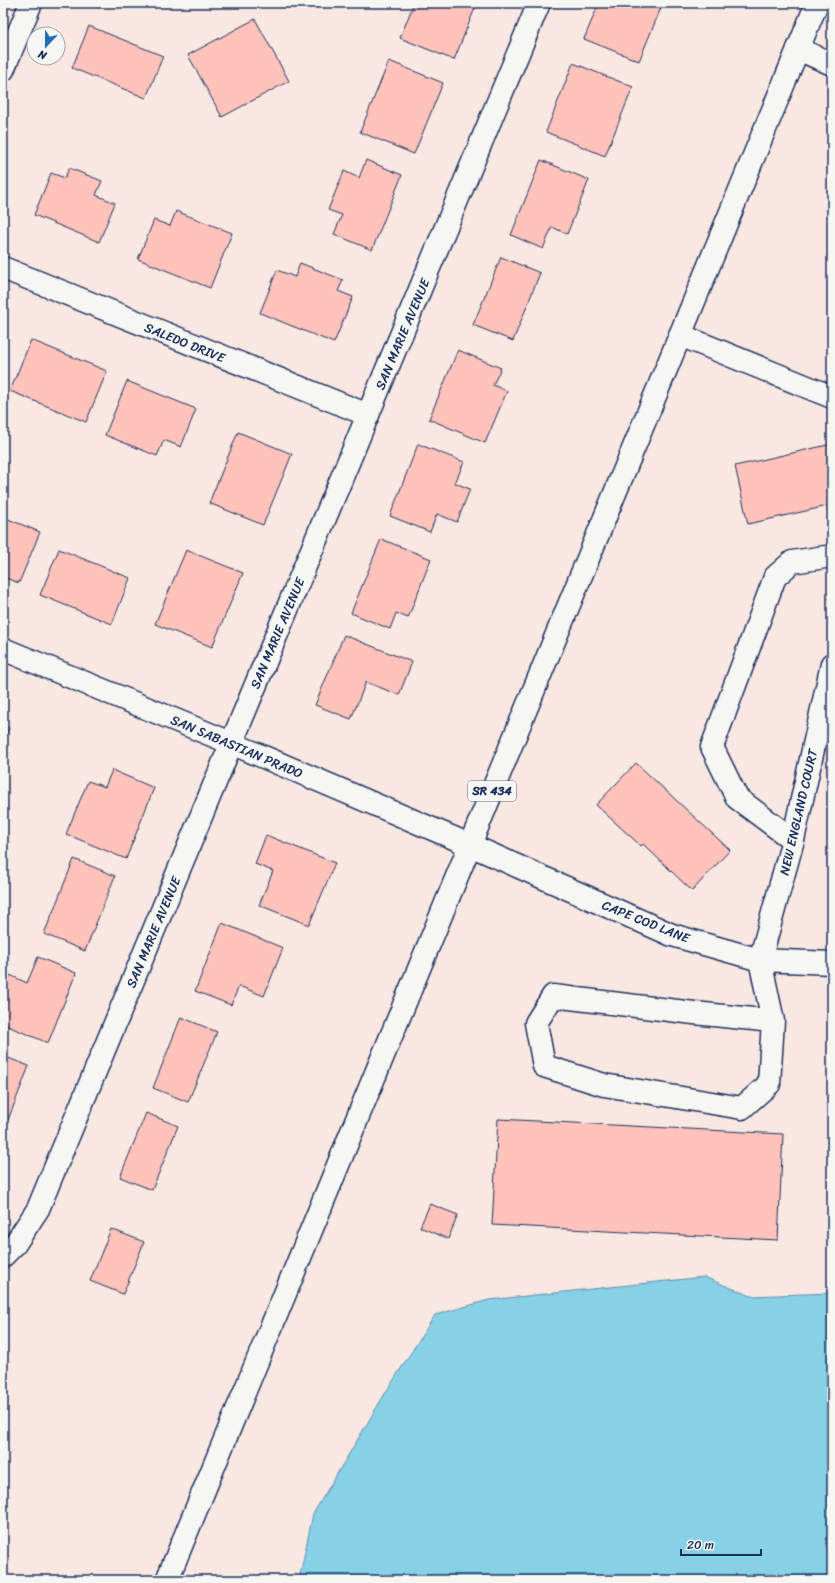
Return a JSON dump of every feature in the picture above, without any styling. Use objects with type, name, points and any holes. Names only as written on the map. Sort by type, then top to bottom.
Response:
[{"type":"street","points":[[3,70],[30,3]]},
{"type":"street","name":"SAN MARIE AVENUE","points":[[3,1256],[15,1244],[38,1209],[539,3]]},
{"type":"street","name":"SR 434","points":[[167,1580],[818,3]]},
{"type":"street","points":[[798,49],[832,64]]},
{"type":"street","name":"SALEDO DRIVE","points":[[3,268],[368,415]]},
{"type":"street","points":[[680,335],[832,397]]},
{"type":"street","points":[[793,840],[737,798],[712,747],[775,577],[792,562],[832,556]]},
{"type":"street","name":"SAN SABASTIAN PRADO","points":[[3,649],[231,743],[470,845]]},
{"type":"street","name":"NEW ENGLAND COURT","points":[[760,960],[793,840],[832,664]]},
{"type":"street","name":"CAPE COD LANE","points":[[470,845],[672,935],[760,960],[832,962]]},
{"type":"street","points":[[760,960],[773,1021],[768,1084],[742,1108],[604,1085],[544,1066],[536,1023],[553,996],[773,1021]]},
{"type":"water","points":[[704,1277],[751,1296],[832,1293],[832,1580],[299,1580],[313,1514],[386,1392],[435,1315],[489,1300]]},
{"type":"building","points":[[414,3],[477,3],[454,60],[400,38]]},
{"type":"building","points":[[599,3],[663,3],[639,61],[584,39]]},
{"type":"building","points":[[255,19],[289,81],[222,117],[188,55]]},
{"type":"building","points":[[89,26],[163,56],[146,98],[72,68]]},
{"type":"building","points":[[389,61],[443,83],[414,154],[360,132]]},
{"type":"building","points":[[573,63],[633,87],[605,156],[546,132]]},
{"type":"building","points":[[366,160],[402,175],[372,250],[334,234],[342,215],[328,210],[344,171],[359,178]]},
{"type":"building","points":[[541,160],[589,180],[567,234],[552,227],[543,249],[511,235]]},
{"type":"building","points":[[69,168],[102,181],[96,195],[115,203],[99,242],[34,215],[51,173],[65,178]]},
{"type":"building","points":[[176,211],[232,233],[210,288],[138,259],[154,220],[170,226]]},
{"type":"building","points":[[501,257],[540,273],[513,341],[473,325]]},
{"type":"building","points":[[300,263],[343,280],[338,291],[353,297],[334,343],[260,313],[277,270],[295,277]]},
{"type":"building","points":[[31,340],[107,371],[86,422],[10,391]]},
{"type":"building","points":[[458,350],[501,368],[493,385],[507,391],[485,443],[429,419]]},
{"type":"building","points":[[127,381],[196,409],[181,447],[164,440],[157,456],[105,435]]},
{"type":"building","points":[[238,432],[292,454],[263,525],[209,503]]},
{"type":"building","points":[[418,444],[464,462],[455,483],[470,489],[457,522],[437,514],[430,532],[390,516]]},
{"type":"building","points":[[832,444],[832,505],[748,524],[735,466]]},
{"type":"building","points":[[3,517],[40,532],[19,583],[3,577]]},
{"type":"building","points":[[381,539],[431,559],[408,618],[396,613],[390,629],[351,613]]},
{"type":"building","points":[[59,549],[130,578],[112,624],[40,595]]},
{"type":"building","points":[[186,550],[243,573],[212,647],[155,624]]},
{"type":"building","points":[[344,635],[412,662],[399,695],[366,682],[351,719],[315,705]]},
{"type":"building","points":[[3,725],[9,728],[3,742]]},
{"type":"building","points":[[636,763],[730,850],[692,891],[643,844],[641,846],[596,805]]},
{"type":"building","points":[[112,770],[154,788],[126,859],[66,834],[88,781],[105,787]]},
{"type":"building","points":[[266,835],[335,863],[309,925],[259,905],[273,871],[255,864]]},
{"type":"building","points":[[74,859],[115,876],[85,951],[44,934]]},
{"type":"building","points":[[222,923],[283,948],[264,996],[239,986],[231,1005],[195,991]]},
{"type":"building","points":[[38,957],[76,973],[48,1043],[3,1024],[3,993],[10,975],[27,983]]},
{"type":"building","points":[[181,1017],[217,1032],[188,1102],[153,1088]]},
{"type":"building","points":[[3,1056],[29,1066],[8,1120],[3,1118]]},
{"type":"building","points":[[146,1113],[178,1126],[152,1190],[120,1177]]},
{"type":"building","points":[[498,1119],[783,1134],[778,1240],[492,1225]]},
{"type":"building","points":[[430,1204],[458,1215],[448,1239],[420,1227]]},
{"type":"building","points":[[111,1229],[144,1242],[123,1294],[90,1281]]}]
